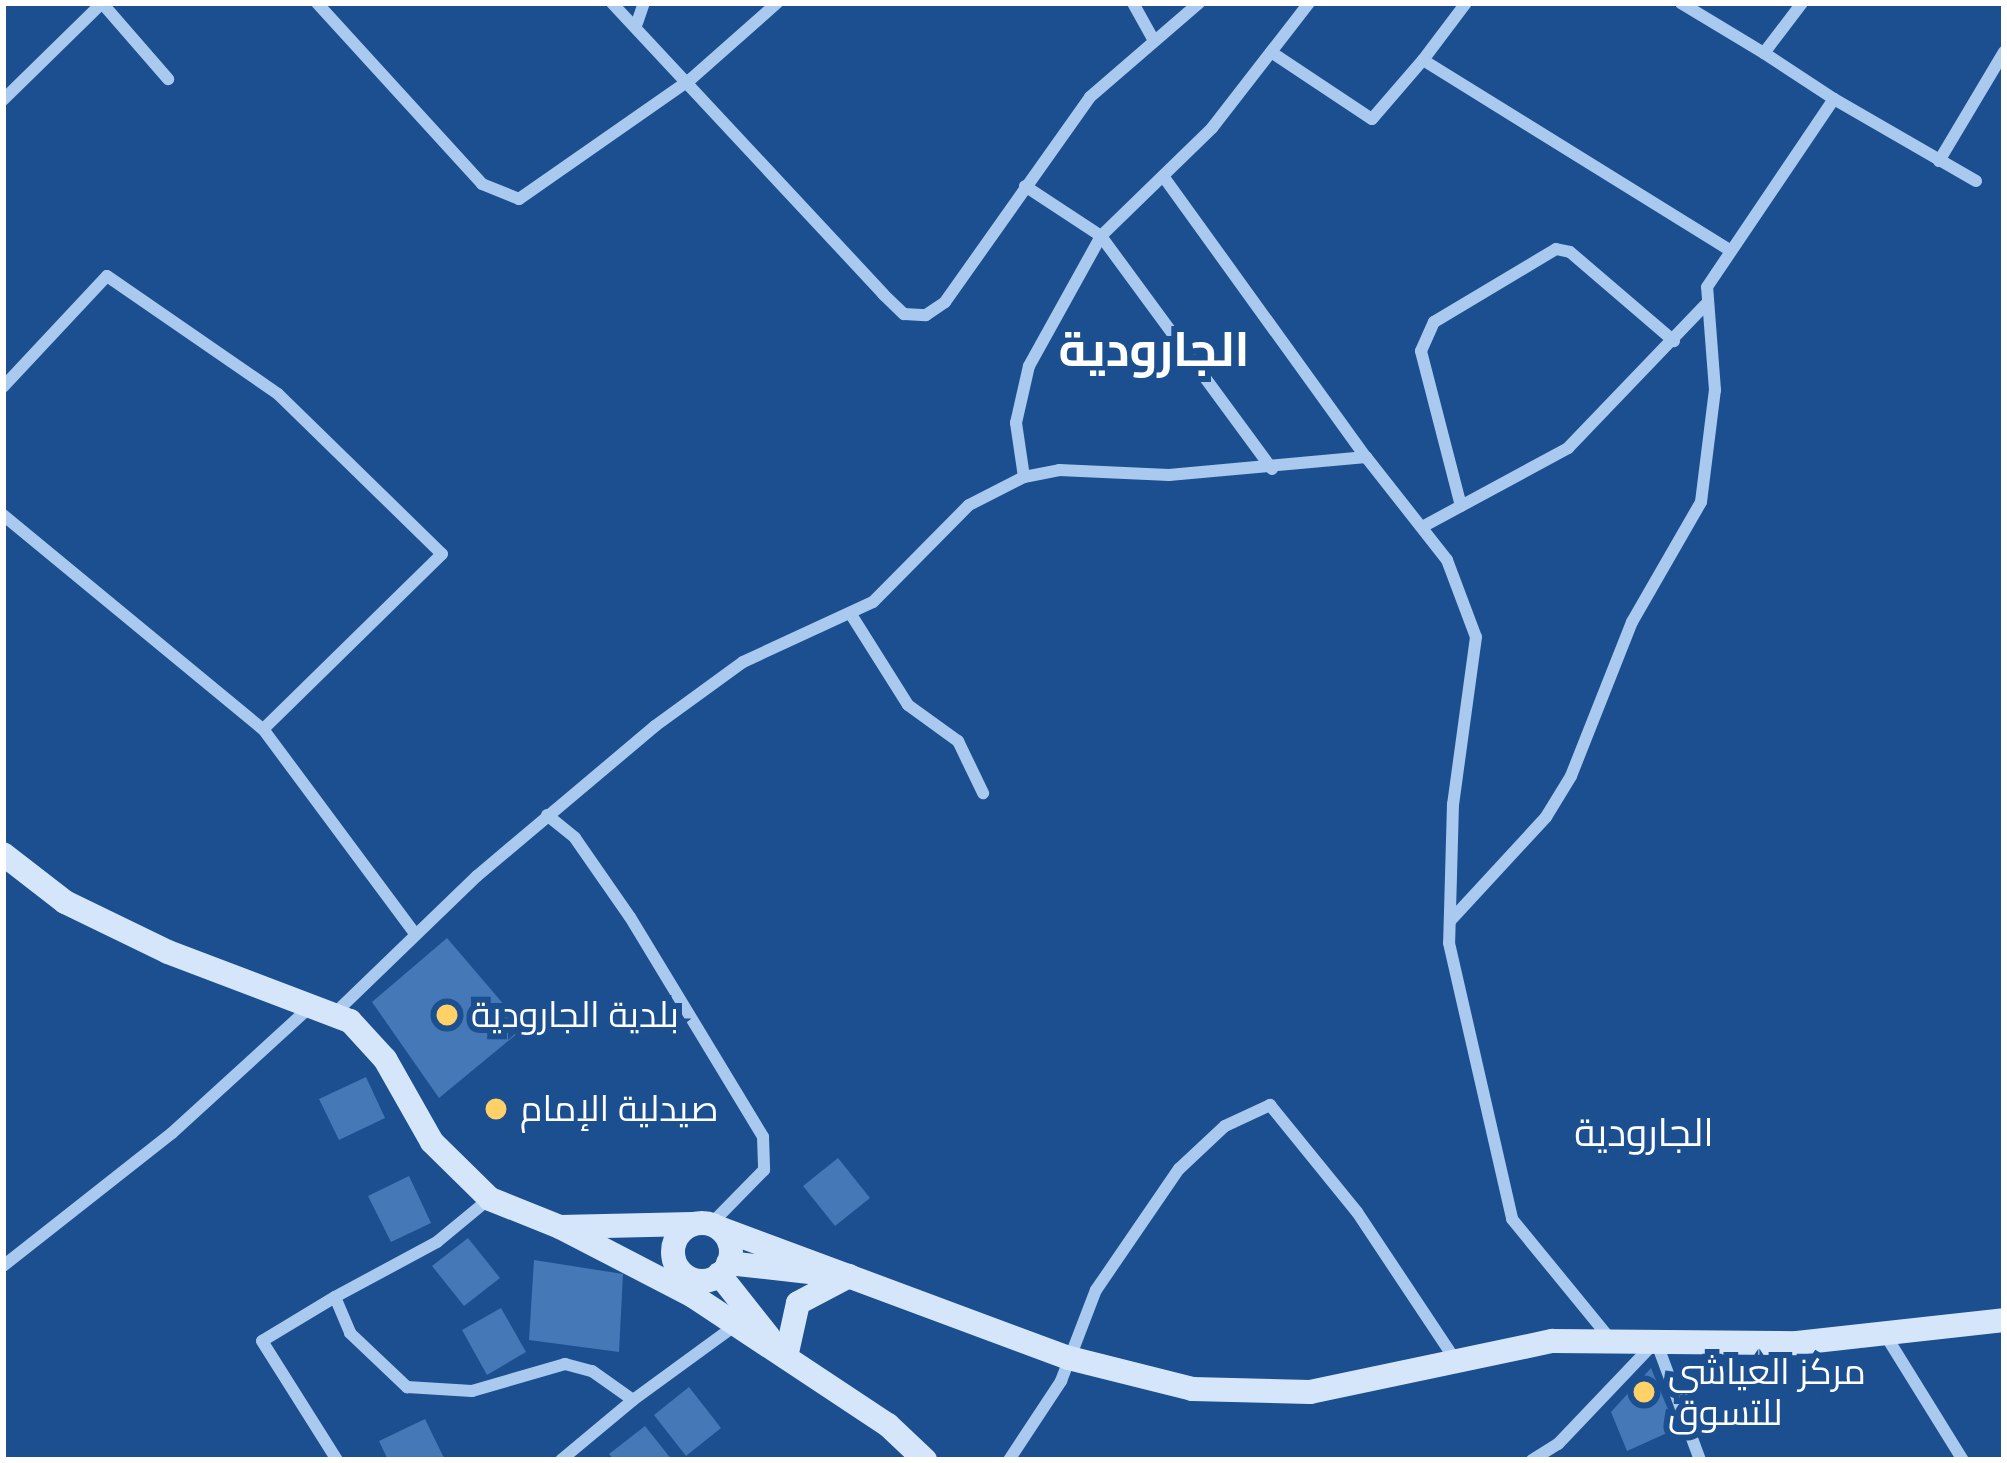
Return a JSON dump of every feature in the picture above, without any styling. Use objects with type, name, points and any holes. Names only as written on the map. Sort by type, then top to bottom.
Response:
[{"type":"main road","points":[[3,854],[65,902],[350,1022],[385,1058],[432,1142],[490,1199],[560,1227],[736,1325],[888,1425],[926,1460]]},
{"type":"main road","points":[[708,1226],[674,1243],[675,1262],[696,1280],[724,1269],[849,1276]]},
{"type":"main road","points":[[708,1226],[730,1244],[724,1269],[786,1357]]},
{"type":"main road","points":[[560,1227],[708,1226],[1069,1358],[1192,1389],[1310,1392],[1454,1358],[1553,1341],[1886,1336],[2004,1320]]},
{"type":"main road","points":[[638,1268],[675,1262]]},
{"type":"main road","points":[[786,1357],[798,1303],[849,1276]]},
{"type":"street","points":[[3,100],[102,3],[168,79]]},
{"type":"street","points":[[317,3],[482,184],[504,198],[533,196],[691,80],[777,3]]},
{"type":"street","points":[[612,3],[691,80],[904,314],[926,315],[946,302],[1090,97],[1199,3]]},
{"type":"street","points":[[637,23],[644,3]]},
{"type":"street","points":[[1133,3],[1153,39]]},
{"type":"street","points":[[1024,477],[1016,423],[1029,366],[1101,236],[1163,176],[1309,3]]},
{"type":"street","points":[[1271,52],[1372,119],[1466,3]]},
{"type":"street","points":[[1682,3],[1976,181]]},
{"type":"street","points":[[1763,53],[1802,3]]},
{"type":"street","points":[[1939,161],[2004,52]]},
{"type":"street","points":[[1424,60],[1729,250]]},
{"type":"street","points":[[1424,526],[1568,448],[1674,341],[1705,305],[1729,250],[1834,99]]},
{"type":"street","points":[[1163,176],[1366,457],[1447,560],[1476,637],[1454,804],[1450,920],[1512,1219],[1612,1341]]},
{"type":"street","points":[[1025,186],[1101,236],[1272,469]]},
{"type":"street","points":[[1461,506],[1420,351],[1434,322],[1556,248],[1674,341]]},
{"type":"street","points":[[3,387],[107,276],[278,394],[442,554],[262,729]]},
{"type":"street","points":[[1450,920],[1546,817],[1571,776],[1632,622],[1701,502],[1715,390],[1705,305]]},
{"type":"street","points":[[3,1266],[415,934],[547,815],[743,662],[852,616],[969,505],[1024,477],[1272,469],[1366,457]]},
{"type":"street","points":[[3,514],[262,729],[415,934]]},
{"type":"street","points":[[852,616],[908,705],[958,741],[983,793]]},
{"type":"street","points":[[547,815],[575,838],[630,917],[763,1137],[764,1170],[708,1226]]},
{"type":"street","points":[[1009,1460],[1069,1358],[1096,1290],[1178,1168],[1225,1126],[1270,1105],[1357,1211],[1454,1358]]},
{"type":"street","points":[[337,1460],[262,1341],[437,1242],[490,1199]]},
{"type":"street","points":[[335,1297],[360,1346],[407,1387],[472,1391],[565,1364],[592,1371],[633,1400]]},
{"type":"street","points":[[561,1460],[736,1325]]},
{"type":"street","points":[[1886,1336],[1963,1460]]},
{"type":"street","points":[[1532,1460],[1558,1444],[1655,1341],[1700,1460]]},
{"type":"building","name":"بلدية الجارودية","points":[[447,938],[524,1028],[439,1098],[372,1002]]},
{"type":"building","points":[[366,1077],[385,1118],[339,1140],[319,1099]]},
{"type":"building","points":[[838,1158],[870,1198],[835,1226],[803,1186]]},
{"type":"building","points":[[409,1176],[431,1223],[391,1242],[368,1196]]},
{"type":"building","points":[[468,1238],[500,1278],[464,1306],[432,1266]]},
{"type":"building","points":[[534,1260],[623,1274],[619,1352],[529,1340]]},
{"type":"building","points":[[501,1308],[526,1352],[487,1375],[462,1330]]},
{"type":"building","name":"مركز العياشي للتسوق","points":[[1651,1368],[1676,1429],[1627,1451],[1611,1412]]},
{"type":"building","points":[[689,1387],[721,1428],[686,1456],[654,1415]]},
{"type":"building","points":[[425,1419],[445,1460],[388,1460],[379,1441]]},
{"type":"building","points":[[645,1426],[672,1460],[614,1460],[609,1454]]},
{"type":"place","name":"بلدية الجارودية","points":[[447,1015]]},
{"type":"place","name":"صيدلية الإمام","points":[[496,1109]]},
{"type":"place","name":"مركز العياشي للتسوق","points":[[1644,1392]]},
{"type":"district","name":"الجارودية","points":[[1154,349]]},
{"type":"district","name":"الجارودية","points":[[1644,1132]]}]
